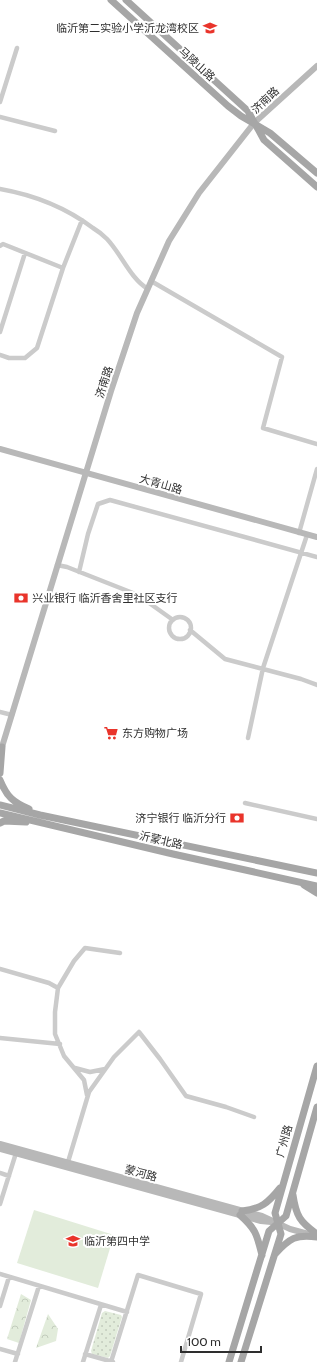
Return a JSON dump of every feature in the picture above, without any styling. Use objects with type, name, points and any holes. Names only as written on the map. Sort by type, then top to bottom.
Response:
[{"type":"main road","name":"马陵山路","points":[[111,0],[228,106],[241,116],[270,133],[317,173]]},
{"type":"main road","name":"马陵山路","points":[[126,0],[240,103],[248,111],[264,140],[317,187]]},
{"type":"main road","points":[[0,773],[1,751]]},
{"type":"main road","points":[[0,780],[9,797],[39,818]]},
{"type":"main road","name":"沂蒙北路","points":[[0,805],[39,818],[173,854],[317,886]]},
{"type":"main road","name":"沂蒙北路","points":[[0,813],[39,818],[317,873]]},
{"type":"main road","points":[[0,823],[39,818]]},
{"type":"main road","points":[[298,881],[317,893]]},
{"type":"main road","name":"广州路","points":[[243,1362],[280,1234],[275,1213],[317,1066]]},
{"type":"main road","name":"广州路","points":[[229,1362],[269,1231],[286,1216],[317,1106]]},
{"type":"main road","points":[[262,1255],[255,1230],[241,1213],[262,1206],[271,1200],[283,1184]]},
{"type":"main road","points":[[293,1190],[295,1207],[298,1216],[305,1226],[317,1236]]},
{"type":"main road","points":[[274,1255],[291,1239],[302,1235],[317,1236]]},
{"type":"street","points":[[0,102],[18,48]]},
{"type":"street","name":"济南路","points":[[1,751],[85,474],[137,313],[169,241],[199,193],[254,123],[317,66]]},
{"type":"street","points":[[0,117],[55,131]]},
{"type":"street","points":[[0,189],[18,192],[48,202],[82,220],[107,238],[140,284],[148,289]]},
{"type":"street","points":[[0,355],[8,358],[25,358],[37,348],[63,268],[82,220]]},
{"type":"street","points":[[0,246],[3,244],[63,268]]},
{"type":"street","points":[[0,332],[25,253]]},
{"type":"street","points":[[151,281],[282,357],[263,428],[317,444]]},
{"type":"street","name":"大青山路","points":[[0,449],[317,538]]},
{"type":"street","points":[[299,533],[317,469]]},
{"type":"street","points":[[79,572],[88,534],[98,504],[110,500],[317,557]]},
{"type":"street","points":[[248,738],[263,668],[307,535]]},
{"type":"street","points":[[57,565],[138,595],[173,620]]},
{"type":"street","points":[[181,617],[184,618],[189,623],[190,630],[188,635],[180,639],[173,637],[169,630],[169,625],[173,620],[181,617]]},
{"type":"street","points":[[190,630],[225,659],[302,679],[317,685]]},
{"type":"street","points":[[0,712],[12,716]]},
{"type":"street","points":[[245,803],[317,819]]},
{"type":"street","points":[[87,1097],[84,1080],[64,1056],[55,1034],[55,1012],[58,988],[74,961],[85,948],[120,954]]},
{"type":"street","points":[[0,969],[49,983],[58,988]]},
{"type":"street","points":[[68,1162],[89,1092],[114,1057],[139,1032],[186,1096],[226,1107],[254,1117]]},
{"type":"street","points":[[0,1038],[60,1044]]},
{"type":"street","points":[[75,1068],[90,1072],[105,1069]]},
{"type":"street","name":"蒙河路","points":[[0,1144],[68,1162],[241,1213],[261,1221],[277,1223],[290,1229],[317,1236]]},
{"type":"street","name":"蒙河路","points":[[0,1149],[241,1213]]},
{"type":"street","points":[[0,1204],[16,1153]]},
{"type":"street","points":[[0,1173],[9,1176]]},
{"type":"street","points":[[0,1274],[127,1312]]},
{"type":"street","points":[[85,1354],[96,1359],[112,1362],[138,1275],[201,1294],[181,1362]]},
{"type":"street","points":[[0,1306],[9,1277]]},
{"type":"street","points":[[15,1362],[39,1286]]},
{"type":"street","points":[[83,1362],[101,1305]]},
{"type":"street","points":[[0,1349],[18,1354]]},
{"type":"green space","points":[[34,1210],[114,1235],[98,1288],[17,1263]]},
{"type":"green space","points":[[21,1294],[31,1300],[19,1343],[7,1339]]},
{"type":"green space","points":[[105,1311],[121,1315],[122,1317],[110,1356],[108,1358],[92,1354],[91,1351],[102,1313]]},
{"type":"green space","points":[[48,1314],[58,1329],[56,1341],[36,1348]]},
{"type":"place","name":"临沂第二实验小学沂龙湾校区","points":[[210,28]]},
{"type":"place","name":"兴业银行 临沂香舍里社区支行","points":[[21,598]]},
{"type":"place","name":"东方购物广场","points":[[111,733]]},
{"type":"place","name":"济宁银行 临沂分行","points":[[237,818]]},
{"type":"place","name":"临沂第四中学","points":[[73,1241]]}]
